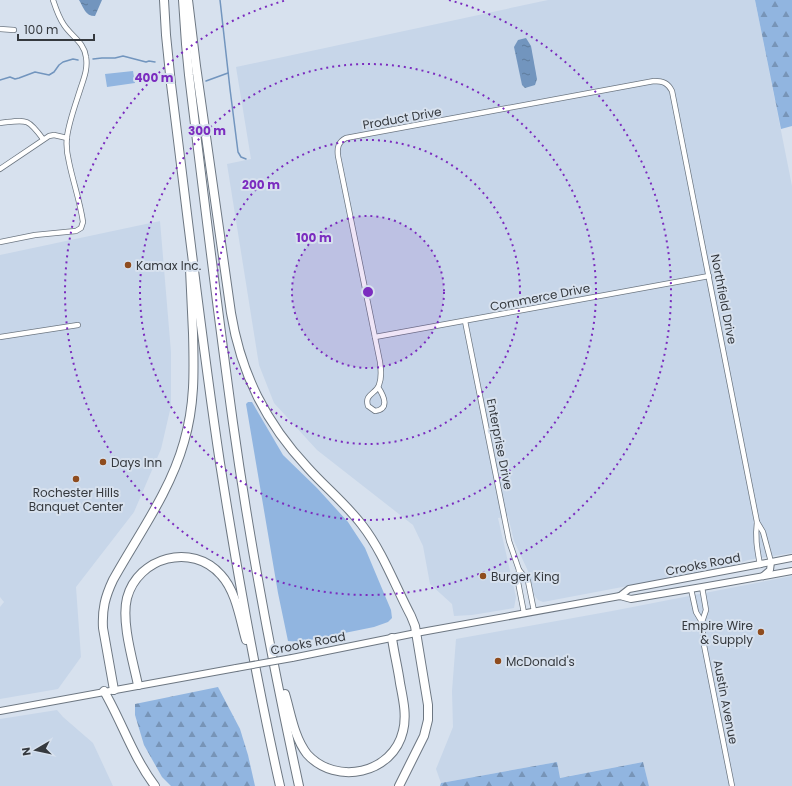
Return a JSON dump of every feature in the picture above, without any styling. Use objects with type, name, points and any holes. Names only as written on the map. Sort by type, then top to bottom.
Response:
[{"type":"highway","points":[[164,0],[169,67],[220,463],[259,686],[280,786]]},
{"type":"highway","points":[[183,0],[189,75],[229,394],[254,553],[286,727],[299,786]]},
{"type":"highway","points":[[188,0],[230,306],[234,330],[244,366],[260,402],[280,434],[308,469],[355,517],[369,536],[413,621],[428,697],[429,712],[424,736],[399,786]]},
{"type":"highway","points":[[114,690],[103,628],[102,618],[104,602],[113,580],[171,477],[184,443],[191,412],[194,389],[194,363],[187,210]]},
{"type":"highway","points":[[138,685],[126,621],[126,606],[129,593],[135,580],[150,566],[162,560],[183,557],[196,559],[211,566],[221,574],[229,586],[235,601],[259,686]]},
{"type":"highway","points":[[271,647],[296,734],[303,748],[316,762],[328,769],[354,773],[368,770],[386,759],[399,743],[403,731],[405,717],[404,702],[392,638]]},
{"type":"highway","points":[[104,691],[143,770],[155,786]]},
{"type":"main road","name":"Crooks Road","points":[[0,711],[620,596],[629,590],[792,558]]},
{"type":"main road","points":[[761,576],[770,570],[770,562]]},
{"type":"main road","name":"Crooks Road","points":[[620,596],[631,599],[792,571]]},
{"type":"main road","points":[[691,589],[692,582],[701,576]]},
{"type":"street","points":[[0,242],[35,235],[76,231],[81,228],[83,222],[66,145],[86,74],[87,64],[85,50],[61,20],[53,0]]},
{"type":"street","points":[[0,29],[14,30]]},
{"type":"street","name":"Product Drive","points":[[375,337],[338,156],[338,146],[342,140],[346,138],[654,81],[666,82]]},
{"type":"street","name":"Northfield Drive","points":[[666,82],[672,91],[758,522],[763,532],[770,562]]},
{"type":"street","points":[[0,123],[19,120],[27,122],[34,127],[43,139]]},
{"type":"street","points":[[0,169],[48,136],[54,135],[67,138]]},
{"type":"street","name":"Commerce Drive","points":[[375,337],[709,276]]},
{"type":"street","name":"Enterprise Drive","points":[[465,321],[505,523],[519,570],[528,580],[534,612]]},
{"type":"street","points":[[0,337],[78,325]]},
{"type":"street","points":[[375,337],[381,375],[378,387],[367,400],[368,406],[375,410],[381,409],[384,404],[383,394],[378,387]]},
{"type":"street","name":"Northfield Drive","points":[[758,522],[755,533],[760,564]]},
{"type":"street","name":"Enterprise Drive","points":[[519,570],[518,582],[524,613]]},
{"type":"street","name":"Austin Avenue","points":[[702,587],[706,610],[702,622]]},
{"type":"street","name":"Austin Avenue","points":[[691,589],[696,612],[702,622],[706,655],[732,786]]},
{"type":"shaded area","points":[[548,0],[755,0],[792,186],[792,553],[748,560],[728,567],[543,602],[538,600],[534,595],[528,571],[514,541],[508,516],[498,518],[516,597],[514,608],[472,615],[454,616],[452,604],[430,584],[423,546],[413,525],[317,450],[274,403],[259,365],[227,164],[251,159],[236,67]]},
{"type":"shaded area","points":[[160,221],[171,352],[171,406],[161,449],[134,512],[76,587],[81,657],[58,689],[0,699],[0,607],[4,602],[0,597],[0,255]]},
{"type":"shaded area","points":[[792,576],[792,786],[649,786],[643,762],[559,778],[557,762],[441,783],[436,769],[453,727],[452,691],[456,639],[612,611]]},
{"type":"shaded area","points":[[57,710],[93,743],[113,786],[0,786],[0,719]]},
{"type":"green space","points":[[755,0],[792,0],[792,126],[781,129]]},
{"type":"green space","points":[[133,71],[135,83],[107,87],[105,74]]},
{"type":"green space","points":[[248,402],[252,402],[283,455],[317,488],[348,522],[365,548],[391,610],[392,618],[388,622],[374,627],[300,642],[288,641],[278,593],[246,404]]},
{"type":"green space","points":[[218,687],[240,729],[255,786],[171,786],[162,777],[144,745],[135,715],[135,704]]},
{"type":"green space","points":[[557,762],[560,778],[643,762],[649,786],[440,786],[441,783]]},
{"type":"water","points":[[79,0],[102,0],[95,16],[92,16],[87,13]]},
{"type":"water","points":[[526,38],[531,46],[537,79],[535,85],[525,88],[522,85],[514,47],[518,40]]},
{"type":"waterway","points":[[220,0],[238,152],[241,157],[246,159]]},
{"type":"waterway","points":[[93,59],[123,56],[146,62],[155,62]]},
{"type":"waterway","points":[[0,80],[10,77],[15,79],[35,72],[49,75],[54,72],[63,62],[73,59],[78,60]]},
{"type":"waterway","points":[[206,81],[228,73]]},
{"type":"place","name":"Kamax Inc.","points":[[128,265]]},
{"type":"place","name":"Days Inn","points":[[103,462]]},
{"type":"place","name":"Rochester Hills Banquet Center","points":[[76,479]]},
{"type":"place","name":"Burger King","points":[[483,576]]},
{"type":"place","name":"Empire Wire & Supply","points":[[761,632]]},
{"type":"place","name":"McDonald's","points":[[498,661]]}]
